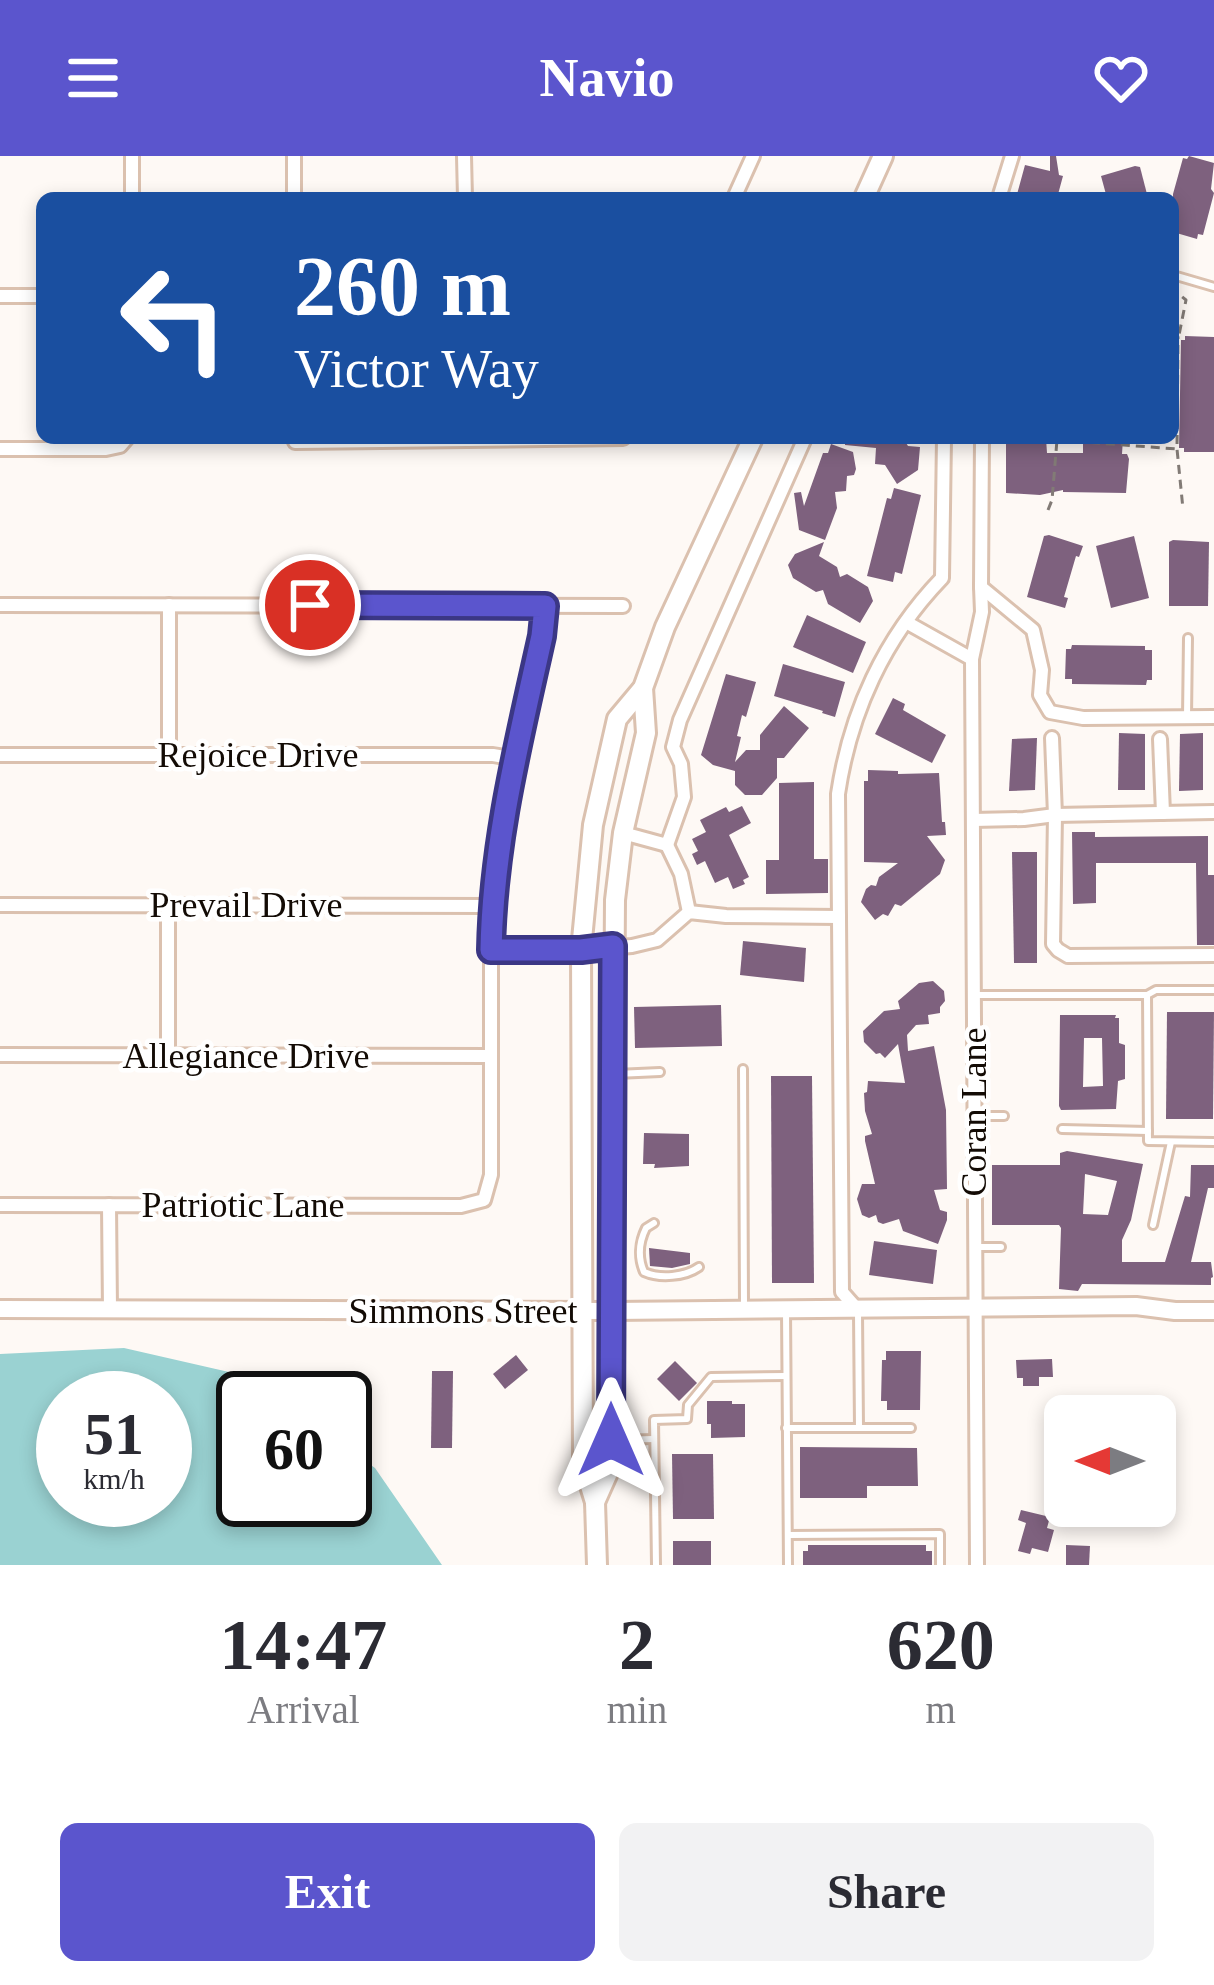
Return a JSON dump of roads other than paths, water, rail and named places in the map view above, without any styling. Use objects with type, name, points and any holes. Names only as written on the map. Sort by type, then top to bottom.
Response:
[{"type":"main road","points":[[867,192],[883,156]]},
{"type":"main road","points":[[596,1565],[595,1502],[583,1463],[581,950],[589,849],[616,719],[643,688],[665,626],[749,444]]},
{"type":"main road","points":[[595,1502],[611,1466],[617,869],[646,733],[643,688]]},
{"type":"main road","points":[[582,1075],[613,1074]]},
{"type":"main road","name":"Simmons Street","points":[[0,1310],[1136,1306],[1214,1311]]},
{"type":"street","points":[[132,156],[132,192]]},
{"type":"street","points":[[294,156],[294,192]]},
{"type":"street","points":[[464,156],[464,192]]},
{"type":"street","points":[[737,192],[754,156]]},
{"type":"street","points":[[1001,192],[1012,156]]},
{"type":"street","points":[[0,296],[36,296]]},
{"type":"street","points":[[0,449],[106,449],[118,444]]},
{"type":"street","points":[[688,912],[681,874],[668,845],[684,797],[674,747],[680,720],[802,444]]},
{"type":"street","points":[[857,1310],[842,1289],[838,794],[844,756],[877,665],[919,602],[942,578],[944,444]]},
{"type":"street","name":"Coran Lane","points":[[977,1565],[972,659],[982,612],[982,444]]},
{"type":"street","points":[[981,587],[1033,630],[1042,670],[1040,695],[1051,712],[1083,718],[1214,717]]},
{"type":"street","points":[[169,604],[169,755]]},
{"type":"street","points":[[0,605],[623,606]]},
{"type":"street","points":[[491,1056],[492,906],[499,842],[545,606]]},
{"type":"street","points":[[906,622],[972,659]]},
{"type":"street","points":[[1052,738],[1053,944],[1068,956],[1214,955]]},
{"type":"street","points":[[1160,739],[1163,813]]},
{"type":"street","name":"Rejoice Drive","points":[[0,755],[493,755],[516,759]]},
{"type":"street","points":[[973,820],[1214,812]]},
{"type":"street","points":[[623,833],[668,845]]},
{"type":"street","name":"Prevail Drive","points":[[0,905],[492,906]]},
{"type":"street","points":[[168,905],[168,1056]]},
{"type":"street","points":[[491,950],[632,946],[657,940],[688,912],[839,916]]},
{"type":"street","name":"Allegiance Drive","points":[[0,1055],[491,1056]]},
{"type":"street","name":"Patriotic Lane","points":[[0,1205],[461,1206],[484,1200],[491,1174],[491,1056]]},
{"type":"street","points":[[109,1205],[110,1310]]},
{"type":"lane","points":[[1179,277],[1214,287]]},
{"type":"lane","points":[[1187,638],[1187,717]]},
{"type":"lane","points":[[974,995],[1147,995],[1156,990],[1214,990]]},
{"type":"lane","points":[[1147,995],[1148,1141],[1214,1142]]},
{"type":"lane","points":[[743,1070],[744,1310]]},
{"type":"lane","points":[[613,1074],[660,1072]]},
{"type":"lane","points":[[974,1116],[1004,1116]]},
{"type":"lane","points":[[1062,1130],[1148,1131]]},
{"type":"lane","points":[[1153,1225],[1171,1142]]},
{"type":"lane","points":[[654,1223],[646,1228],[640,1245],[644,1272],[688,1275],[700,1267]]},
{"type":"lane","points":[[975,1247],[1001,1247]]},
{"type":"lane","points":[[785,1310],[788,1565]]},
{"type":"lane","points":[[857,1310],[860,1428]]},
{"type":"lane","points":[[656,1565],[654,1420],[687,1419],[688,1405],[711,1376],[785,1376]]},
{"type":"lane","points":[[785,1428],[910,1428]]},
{"type":"lane","points":[[611,1440],[654,1439]]},
{"type":"lane","points":[[788,1535],[940,1534],[940,1565]]},
{"type":"water","points":[[124,1348],[225,1371],[216,1371],[216,1527],[372,1527],[372,1466],[442,1565],[0,1565],[0,1354]]}]
